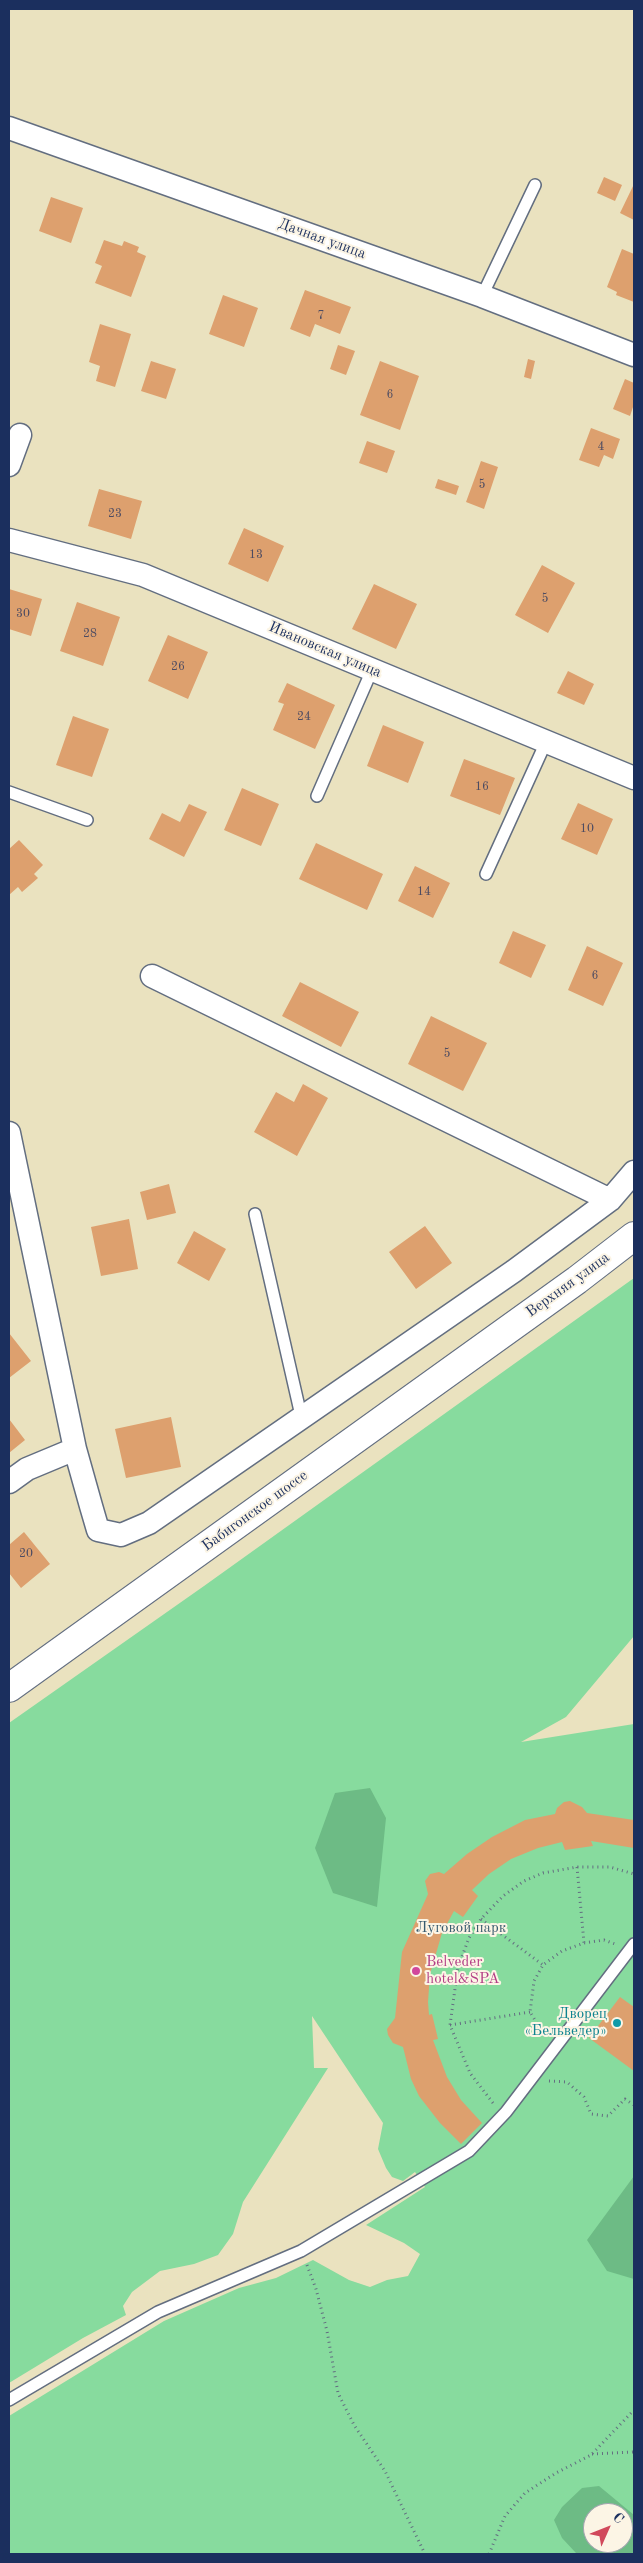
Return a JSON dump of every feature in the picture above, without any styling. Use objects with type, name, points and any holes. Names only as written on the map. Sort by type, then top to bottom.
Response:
[{"type":"street","name":"Дачная улица","points":[[9,128],[482,296],[634,355]]},
{"type":"street","points":[[9,465],[20,435]]},
{"type":"street","name":"Ивановская улица","points":[[9,540],[143,575],[634,778]]},
{"type":"street","points":[[152,976],[610,1200]]},
{"type":"street","points":[[9,1133],[14,1180],[75,1449],[98,1530],[121,1535],[149,1523],[302,1420],[514,1271],[610,1200],[634,1172]]},
{"type":"street","name":"Верхняя улица","points":[[501,1334],[634,1236]]},
{"type":"street","name":"Бабигонское шоссе","points":[[9,1688],[501,1334]]},
{"type":"street","points":[[9,1482],[27,1468],[75,1449]]},
{"type":"lane","points":[[482,296],[535,185]]},
{"type":"lane","points":[[317,796],[372,670]]},
{"type":"lane","points":[[486,874],[546,742]]},
{"type":"lane","points":[[9,792],[87,820]]},
{"type":"lane","points":[[255,1214],[302,1420]]},
{"type":"lane","points":[[9,2400],[158,2312],[301,2251],[469,2151],[506,2112],[632,1947]]},
{"type":"path","points":[[577,1866],[584,1943]]},
{"type":"path","points":[[506,2112],[488,2098],[470,2073],[450,2025],[458,1967],[469,1938],[481,1918],[504,1896],[524,1881],[543,1873],[577,1866],[610,1867],[634,1874]]},
{"type":"path","points":[[481,1918],[543,1965]]},
{"type":"path","points":[[553,2049],[530,2012],[534,1981],[543,1965],[562,1951],[584,1943],[604,1940],[632,1947]]},
{"type":"path","points":[[450,2025],[530,2012]]},
{"type":"path","points":[[530,2080],[567,2082],[584,2097],[590,2114],[608,2116],[625,2099],[634,2104]]},
{"type":"path","points":[[301,2251],[316,2289],[327,2330],[338,2393],[354,2425],[385,2471],[425,2554]]},
{"type":"path","points":[[489,2554],[505,2516],[525,2493],[556,2472],[591,2454],[634,2410]]},
{"type":"path","points":[[591,2454],[634,2452]]},
{"type":"green space","name":"Луговой парк","points":[[634,1278],[634,1636],[566,1717],[521,1742],[634,1724],[634,2554],[9,2554],[9,2416],[164,2321],[239,2288],[276,2278],[313,2260],[349,2280],[370,2287],[387,2280],[408,2276],[420,2254],[404,2243],[366,2225],[425,2187],[415,2172],[403,2181],[392,2177],[386,2168],[378,2149],[383,2123],[312,2016],[314,2068],[328,2068],[243,2202],[233,2234],[218,2255],[194,2264],[160,2271],[132,2292],[123,2306],[126,2315],[83,2338],[9,2383],[9,1723]]},
{"type":"green space","points":[[370,1788],[386,1818],[377,1907],[333,1893],[315,1848],[335,1793]]},
{"type":"green space","points":[[634,2176],[634,2279],[607,2271],[587,2240]]},
{"type":"green space","points":[[599,2486],[620,2503],[583,2503],[583,2553],[633,2553],[633,2514],[634,2554],[576,2553],[562,2538],[554,2520],[562,2507],[582,2488]]},
{"type":"building","points":[[604,177],[622,185],[615,201],[597,193]]},
{"type":"building","points":[[634,184],[634,220],[620,213]]},
{"type":"building","points":[[51,197],[83,208],[71,243],[39,231]]},
{"type":"building","points":[[104,240],[122,246],[124,241],[139,247],[137,252],[146,256],[131,297],[95,283],[102,266],[95,263]]},
{"type":"building","points":[[622,249],[634,254],[634,302],[616,295],[617,292],[607,287]]},
{"type":"building","points":[[305,290],[351,307],[340,334],[315,324],[310,337],[290,329]]},
{"type":"building","points":[[223,295],[258,308],[244,347],[209,334]]},
{"type":"building","points":[[100,324],[131,334],[115,387],[96,381],[100,366],[89,362]]},
{"type":"building","points":[[338,345],[355,351],[346,375],[330,369]]},
{"type":"building","points":[[528,359],[535,361],[531,379],[524,377]]},
{"type":"building","points":[[151,361],[176,369],[166,399],[141,391]]},
{"type":"building","points":[[380,361],[419,376],[400,430],[360,415]]},
{"type":"building","points":[[625,379],[634,383],[634,404],[630,416],[613,409]]},
{"type":"building","points":[[591,428],[620,439],[613,459],[604,455],[599,467],[579,460]]},
{"type":"building","points":[[367,441],[395,451],[387,473],[359,463]]},
{"type":"building","points":[[481,461],[498,467],[484,509],[466,502]]},
{"type":"building","points":[[438,479],[459,486],[456,495],[435,488]]},
{"type":"building","points":[[99,489],[142,501],[131,539],[88,526]]},
{"type":"building","points":[[244,528],[284,546],[268,582],[228,564]]},
{"type":"building","points":[[542,565],[575,583],[548,633],[515,615]]},
{"type":"building","points":[[374,584],[417,604],[396,649],[352,629]]},
{"type":"building","points":[[9,589],[42,599],[31,636],[9,629]]},
{"type":"building","points":[[77,602],[120,617],[103,666],[60,651]]},
{"type":"building","points":[[168,635],[208,652],[188,699],[148,681]]},
{"type":"building","points":[[568,671],[594,684],[584,705],[557,693]]},
{"type":"building","points":[[287,683],[335,705],[315,749],[273,730],[284,704],[278,702]]},
{"type":"building","points":[[73,716],[109,729],[92,777],[56,765]]},
{"type":"building","points":[[383,725],[424,742],[408,783],[367,766]]},
{"type":"building","points":[[464,759],[515,778],[500,815],[450,796]]},
{"type":"building","points":[[242,788],[279,804],[261,846],[224,830]]},
{"type":"building","points":[[578,803],[613,819],[597,855],[561,839]]},
{"type":"building","points":[[189,804],[207,812],[184,857],[149,839],[162,813],[180,822]]},
{"type":"building","points":[[19,840],[43,865],[34,874],[38,878],[22,892],[18,887],[9,895],[9,849]]},
{"type":"building","points":[[316,843],[383,874],[367,910],[299,879]]},
{"type":"building","points":[[415,866],[450,883],[433,918],[398,901]]},
{"type":"building","points":[[513,931],[546,945],[531,978],[499,963]]},
{"type":"building","points":[[587,946],[623,963],[603,1006],[568,990]]},
{"type":"building","points":[[300,982],[359,1012],[341,1047],[282,1016]]},
{"type":"building","points":[[431,1016],[487,1043],[463,1091],[408,1064]]},
{"type":"building","points":[[303,1084],[328,1098],[297,1156],[254,1132],[276,1092],[294,1102]]},
{"type":"building","points":[[169,1184],[176,1213],[147,1220],[140,1192]]},
{"type":"building","points":[[129,1219],[138,1269],[101,1276],[91,1227]]},
{"type":"building","points":[[425,1226],[452,1263],[416,1289],[389,1252]]},
{"type":"building","points":[[194,1231],[226,1249],[209,1281],[177,1263]]},
{"type":"building","points":[[9,1333],[31,1361],[9,1378]]},
{"type":"building","points":[[171,1417],[181,1467],[126,1478],[115,1429]]},
{"type":"building","points":[[9,1419],[25,1440],[9,1453]]},
{"type":"building","points":[[24,1532],[50,1564],[21,1588],[9,1573],[9,1545]]},
{"type":"building","name":"Belveder hotel&SPA","points":[[570,1801],[582,1807],[587,1813],[634,1820],[634,1848],[591,1841],[593,1846],[565,1850],[562,1842],[538,1848],[511,1859],[489,1874],[472,1890],[478,1896],[463,1917],[454,1911],[442,1933],[430,1974],[429,2015],[432,2014],[438,2039],[433,2040],[447,2077],[461,2100],[482,2123],[461,2144],[440,2123],[419,2096],[411,2079],[403,2047],[393,2043],[388,2035],[387,2029],[395,2018],[402,1952],[428,1894],[425,1881],[430,1874],[439,1872],[444,1874],[467,1854],[492,1837],[525,1820],[555,1814],[557,1808],[564,1802]]},
{"type":"building","name":"Дворец «Бельведер»","points":[[620,1997],[634,2007],[634,2071],[589,2038]]},
{"type":"place","name":"Belveder hotel&SPA","points":[[416,1971]]},
{"type":"place","name":"Дворец «Бельведер»","points":[[617,2023]]}]
